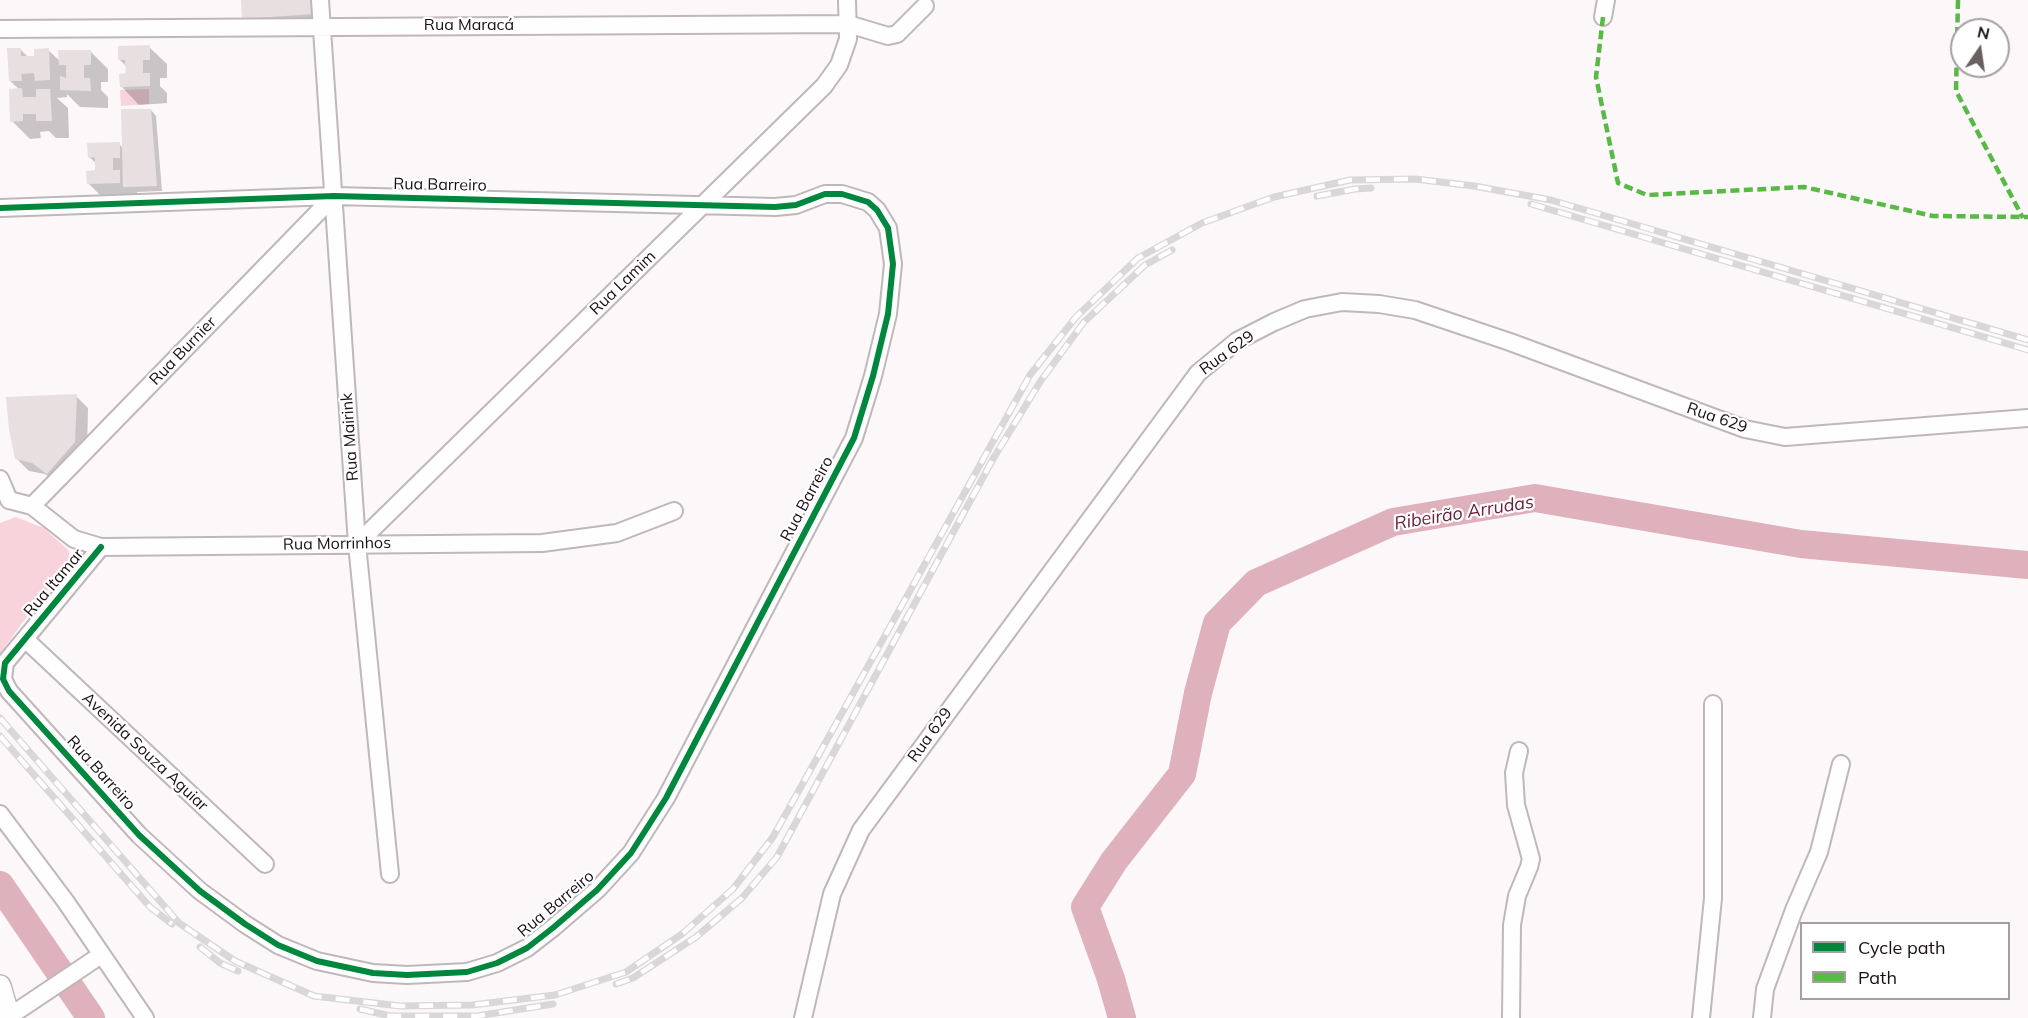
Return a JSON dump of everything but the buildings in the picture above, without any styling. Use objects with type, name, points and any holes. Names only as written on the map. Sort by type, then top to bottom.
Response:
[{"type":"main road","points":[[0,986],[6,1017]]},
{"type":"street","name":"Rua Mairink","points":[[320,0],[357,544],[390,874]]},
{"type":"street","name":"Rua Lamim","points":[[357,544],[824,86],[839,65],[848,39],[847,0]]},
{"type":"street","points":[[1604,17],[1606,0]]},
{"type":"street","name":"Rua Maracá","points":[[0,29],[848,24],[888,36],[897,34],[925,6]]},
{"type":"street","name":"Rua Barreiro","points":[[0,208],[334,196],[775,207],[796,205],[825,195],[842,194],[868,202],[877,210],[888,228],[893,264],[885,324],[873,376],[854,438],[666,798],[631,853],[597,890],[526,948],[496,963],[467,972],[407,975],[373,973],[317,961],[278,945],[200,891],[139,836],[9,691],[3,679],[5,663]]},
{"type":"street","name":"Rua Burnier","points":[[32,506],[334,196]]},
{"type":"street","name":"Rua 629","points":[[803,1018],[832,894],[861,830],[1198,373],[1237,341],[1274,322],[1305,309],[1342,302],[1379,304],[1415,310],[1510,342],[1745,429],[1785,437],[2028,418]]},
{"type":"street","points":[[0,479],[4,501]]},
{"type":"street","name":"Rua Morrinhos","points":[[4,501],[32,506],[74,539],[101,547],[542,543],[616,534],[674,511]]},
{"type":"street","name":"Rua Itamar","points":[[5,663],[101,547]]},
{"type":"street","name":"Avenida Souza Aguiar","points":[[25,639],[265,864]]},
{"type":"street","points":[[1701,1018],[1713,886],[1713,704]]},
{"type":"street","points":[[1511,1018],[1512,925],[1517,896],[1531,859],[1516,805],[1514,773],[1519,751]]},
{"type":"street","points":[[1762,1018],[1765,989],[1794,910],[1820,852],[1841,764]]},
{"type":"street","points":[[0,814],[66,902],[98,958],[145,1018]]},
{"type":"street","points":[[6,1017],[98,958]]},
{"type":"shaded area","points":[[149,89],[149,104],[121,106],[120,90]]},
{"type":"shaded area","points":[[16,517],[44,528],[69,551],[70,566],[40,598],[0,654],[0,523]]},
{"type":"waterway","name":"Ribeirão Arrudas","points":[[1122,1018],[1111,979],[1085,907],[1114,861],[1182,774],[1198,693],[1217,623],[1256,583],[1393,522],[1535,498],[1801,544],[2028,565]]},
{"type":"waterway","name":"Ribeirão Arrudas","points":[[0,885],[91,1018]]},
{"type":"railway","points":[[0,718],[179,923],[235,961],[314,996],[400,1006],[472,1005],[555,995],[626,972],[682,934],[733,889],[773,837],[1030,375],[1076,317],[1138,258],[1202,223],[1274,197],[1350,180],[1415,179],[1474,186],[1551,200],[2028,340]]},
{"type":"railway","points":[[1317,196],[1371,188]]},
{"type":"railway","points":[[1531,204],[2028,350]]},
{"type":"railway","points":[[616,984],[633,978],[696,937],[742,898],[777,857],[993,459],[1040,382],[1084,322],[1145,265],[1172,250]]},
{"type":"railway","points":[[0,736],[150,907],[172,924]]},
{"type":"railway","points":[[200,947],[220,963],[238,971]]},
{"type":"railway","points":[[360,1009],[390,1016],[477,1016],[553,1004]]},
{"type":"marked path","points":[[1958,0],[1956,91],[2023,218]]},
{"type":"marked path","points":[[1603,17],[1596,77],[1618,183],[1647,195],[1804,187],[1933,216],[2028,217]]},
{"type":"cycle path","points":[[0,208],[334,196],[775,207],[796,205],[825,194],[842,194],[868,202],[877,210],[888,228],[893,264],[888,314],[873,376],[854,438],[666,798],[631,853],[597,890],[527,948],[497,963],[467,972],[407,975],[373,973],[317,961],[278,945],[245,924],[200,891],[139,835],[9,691],[3,679],[5,663],[101,547]]}]
